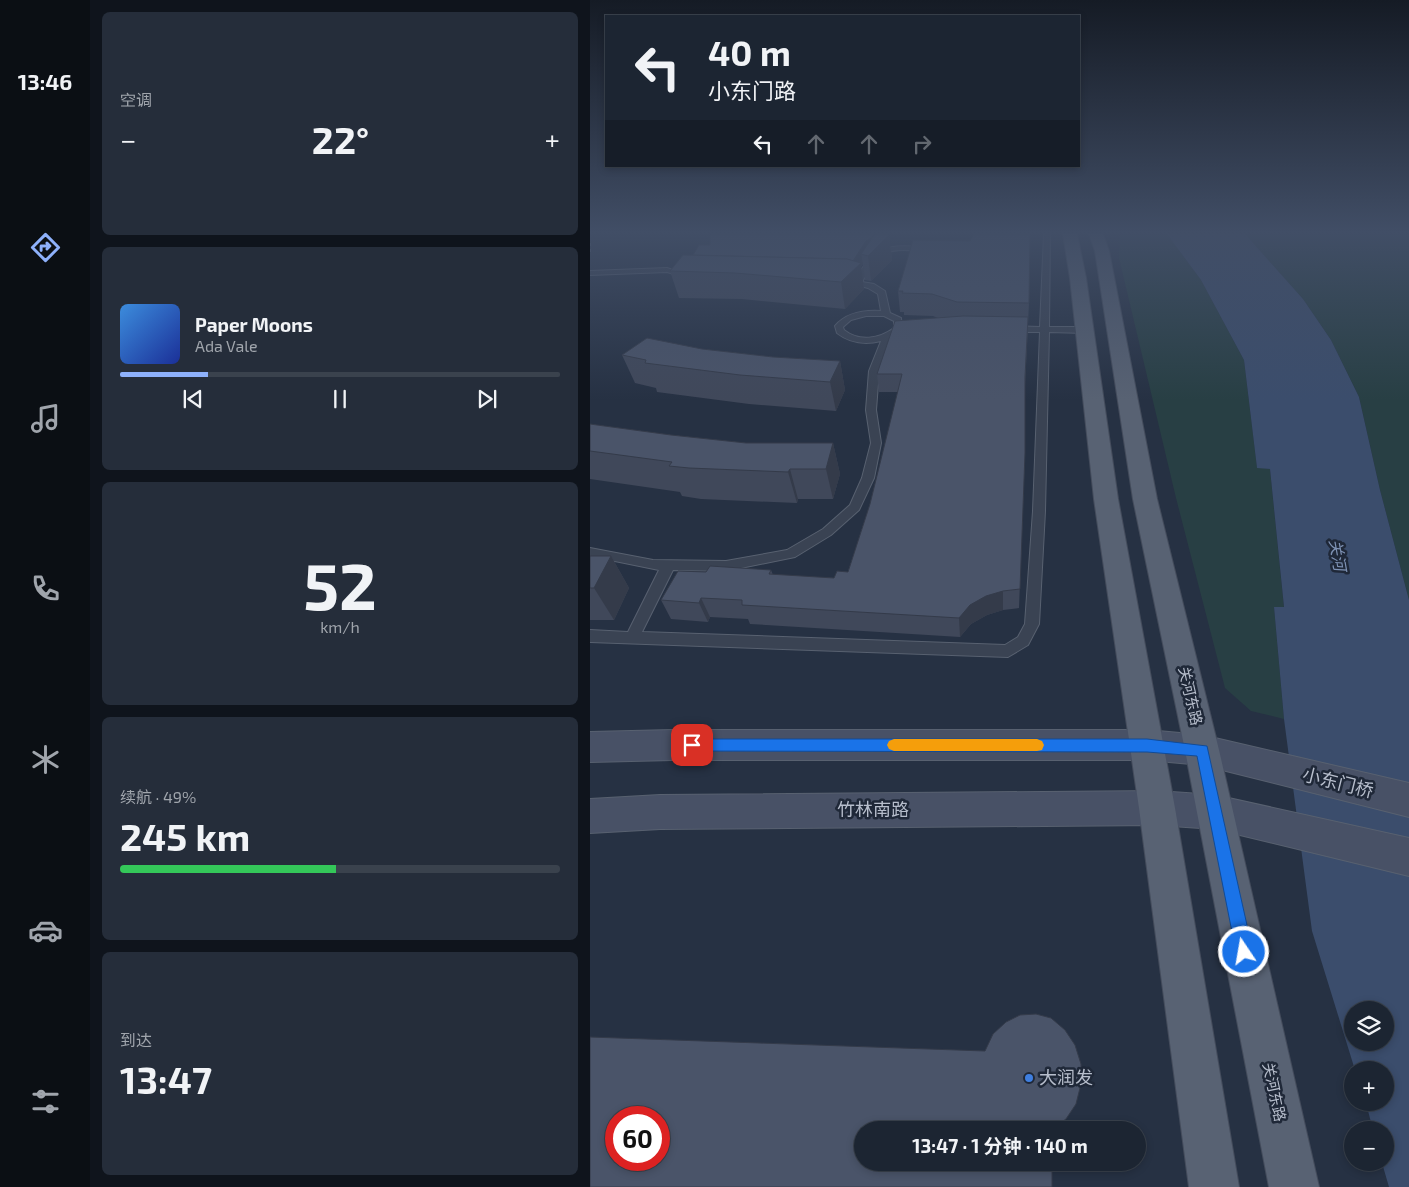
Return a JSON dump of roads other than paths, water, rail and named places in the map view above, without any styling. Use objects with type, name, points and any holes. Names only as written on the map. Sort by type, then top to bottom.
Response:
[{"type":"main road","points":[[1079,289],[1106,499],[1157,808],[1214,1187]]},
{"type":"main road","name":"关河东路","points":[[1109,289],[1145,499],[1202,750],[1294,1187]]},
{"type":"main road","points":[[590,747],[673,744],[1147,746]]},
{"type":"main road","name":"小东门桥","points":[[1147,746],[1202,750],[1409,800]]},
{"type":"main road","name":"竹林南路","points":[[590,816],[660,812],[1157,808],[1215,812],[1409,857]]},
{"type":"lane","points":[[876,289],[882,293],[886,314]]},
{"type":"lane","points":[[590,636],[1008,651],[1023,641],[1032,624],[1040,511],[1046,289]]},
{"type":"lane","points":[[590,552],[653,565],[726,566],[790,554],[827,532],[855,507],[868,478],[876,443],[871,410],[874,371],[890,335],[898,329],[902,320],[886,314],[857,314],[842,322],[839,326],[840,331],[850,338],[868,340],[890,335],[911,333]]},
{"type":"lane","points":[[999,329],[1085,330]]},
{"type":"lane","points":[[632,638],[668,566]]},
{"type":"water","name":"关河","points":[[1206,289],[1294,289],[1331,340],[1359,397],[1380,490],[1409,600],[1409,1187],[1389,1187],[1384,1171],[1394,1171],[1394,1121],[1371,1121],[1368,1111],[1394,1111],[1394,1061],[1352,1061],[1349,1051],[1394,1051],[1394,1001],[1344,1001],[1344,1034],[1312,931],[1284,719],[1274,607],[1284,607],[1270,469],[1257,468],[1244,360]]},
{"type":"place","name":"大润发","points":[[1029,1078]]}]
